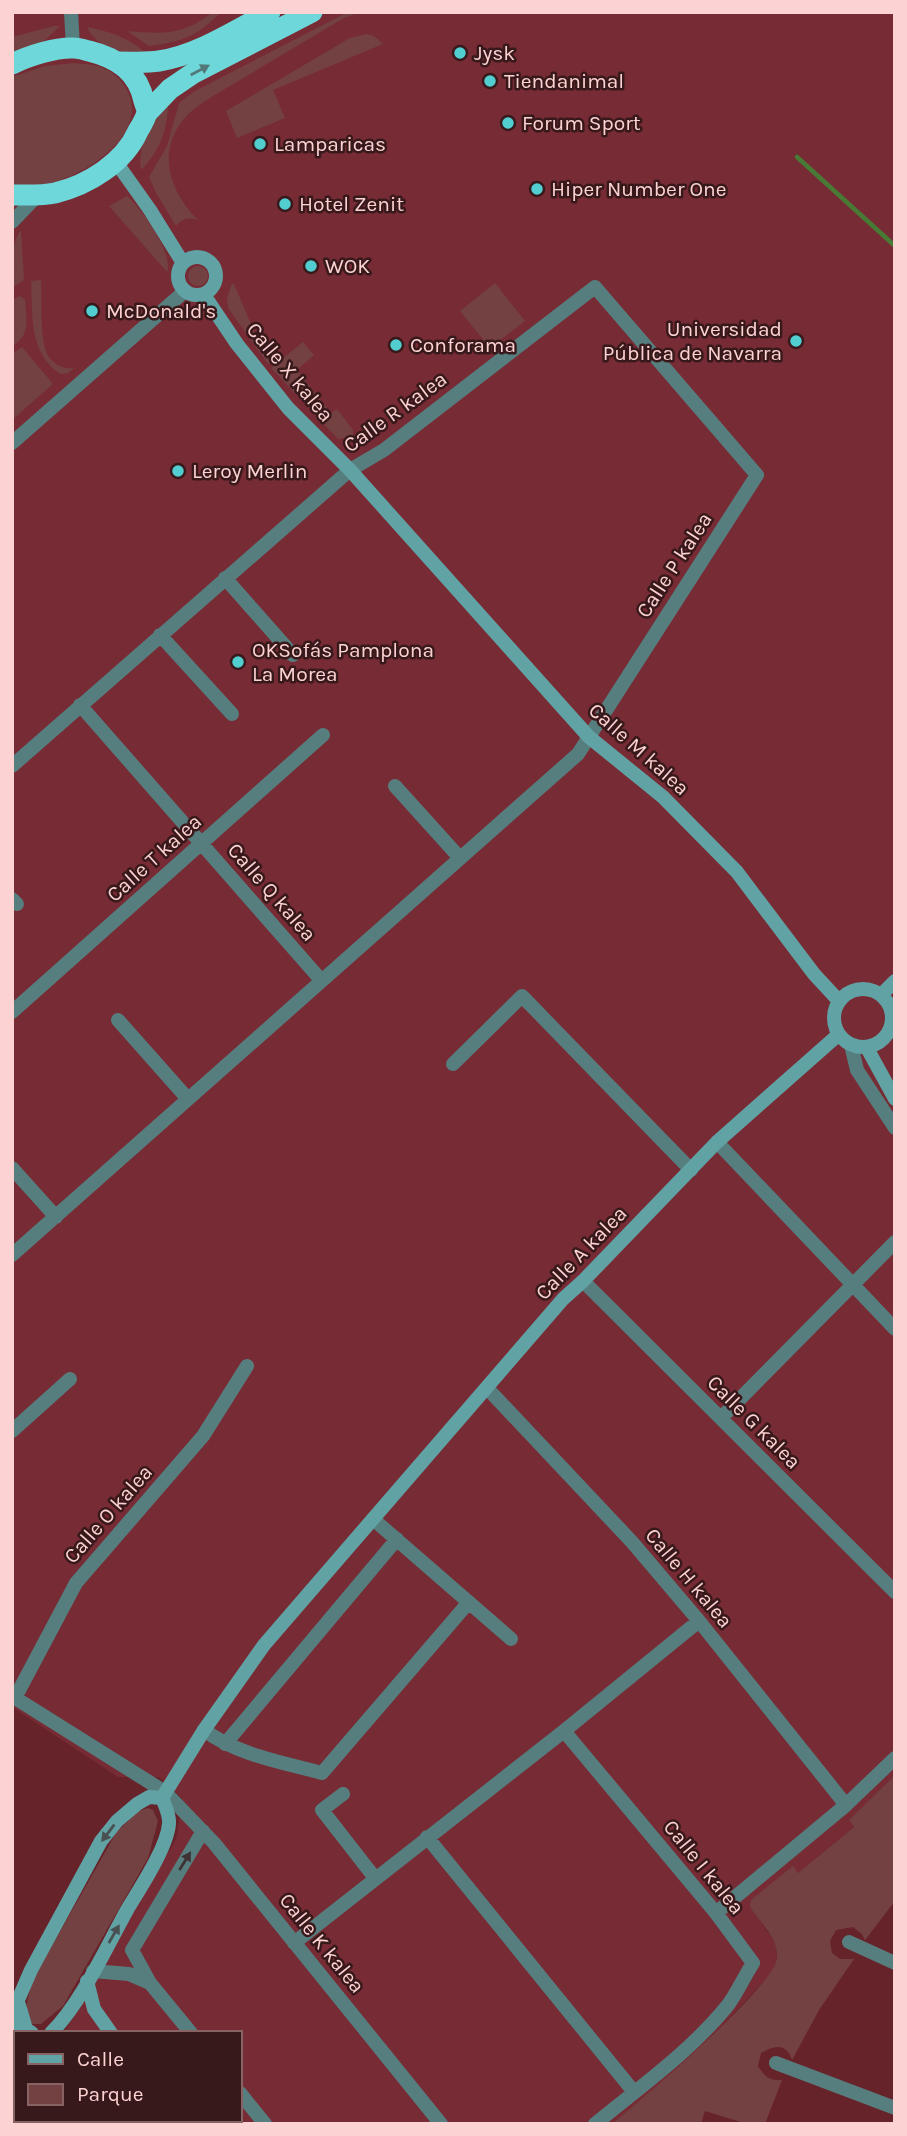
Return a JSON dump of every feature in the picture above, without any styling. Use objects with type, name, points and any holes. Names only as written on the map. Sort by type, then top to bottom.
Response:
[{"type":"highway","points":[[120,62],[160,61],[180,55],[206,45],[270,12]]},
{"type":"highway","points":[[12,195],[38,195],[69,188],[93,177],[116,162],[134,141],[147,113],[170,89],[192,74],[312,12]]},
{"type":"highway","points":[[12,64],[45,52],[73,47],[105,55],[120,62],[134,75],[141,88],[147,113]]},
{"type":"street","points":[[71,12],[73,47]]},
{"type":"street","points":[[116,162],[183,263]]},
{"type":"street","points":[[12,222],[38,195]]},
{"type":"street","points":[[197,257],[207,260],[215,267],[214,286],[204,295],[185,291],[178,279],[183,263],[197,257]]},
{"type":"street","name":"Calle R kalea","points":[[12,766],[350,470],[384,450],[595,287]]},
{"type":"street","name":"Calle P kalea","points":[[12,1255],[578,754],[757,475],[595,287]]},
{"type":"street","points":[[12,443],[185,291]]},
{"type":"street","name":"Calle X kalea","points":[[204,295],[237,344],[288,408],[350,470]]},
{"type":"street","name":"Calle M kalea","points":[[350,470],[589,737],[663,797],[737,872],[814,974],[839,1001]]},
{"type":"street","points":[[225,578],[293,655]]},
{"type":"street","points":[[160,635],[232,714]]},
{"type":"street","name":"Calle Q kalea","points":[[80,705],[321,980]]},
{"type":"street","name":"Calle T kalea","points":[[12,1012],[323,735]]},
{"type":"street","points":[[395,786],[460,858]]},
{"type":"street","points":[[881,995],[895,981]]},
{"type":"street","points":[[854,990],[873,990],[881,995],[889,1004],[892,1016],[893,1030],[885,1038],[867,1048],[851,1045],[838,1035],[833,1017],[839,1001],[854,990]]},
{"type":"street","points":[[453,1064],[522,996],[691,1170]]},
{"type":"street","points":[[118,1020],[188,1098]]},
{"type":"street","name":"Calle A kalea","points":[[163,1796],[204,1730],[264,1645],[563,1299],[717,1142],[838,1035]]},
{"type":"street","points":[[851,1045],[857,1070],[895,1128]]},
{"type":"street","points":[[867,1048],[895,1099]]},
{"type":"street","points":[[717,1142],[895,1329]]},
{"type":"street","points":[[12,1168],[56,1217]]},
{"type":"street","points":[[721,1418],[895,1242]]},
{"type":"street","name":"Calle G kalea","points":[[583,1281],[895,1592]]},
{"type":"street","name":"Calle O kalea","points":[[163,1796],[13,1697],[76,1583],[204,1436],[247,1366]]},
{"type":"street","points":[[12,1431],[70,1379]]},
{"type":"street","name":"Calle H kalea","points":[[487,1388],[632,1542],[699,1621],[846,1805]]},
{"type":"street","points":[[373,1519],[511,1639]]},
{"type":"street","points":[[225,1744],[397,1539]]},
{"type":"street","points":[[204,1730],[225,1744],[249,1753],[322,1773],[469,1602]]},
{"type":"street","points":[[294,1942],[564,1731],[699,1621]]},
{"type":"street","name":"Calle I kalea","points":[[564,1731],[716,1913],[752,1963],[728,2004],[660,2073],[634,2092]]},
{"type":"street","points":[[716,1913],[846,1805],[895,1758]]},
{"type":"street","points":[[343,1794],[322,1810],[375,1878]]},
{"type":"street","points":[[12,2029],[18,2000],[31,1970],[101,1841],[117,1821],[137,1804],[149,1797],[163,1796],[170,1821],[153,1865],[90,1976],[62,2022],[53,2031]]},
{"type":"street","name":"Calle K kalea","points":[[163,1796],[203,1832],[441,2124]]},
{"type":"street","points":[[189,2031],[150,1983],[132,1950],[203,1832]]},
{"type":"street","points":[[427,1837],[634,2092],[595,2124]]},
{"type":"street","points":[[849,1942],[895,1963]]},
{"type":"street","points":[[90,1976],[130,1974],[150,1983]]},
{"type":"street","points":[[90,1976],[94,2009],[110,2031]]},
{"type":"street","points":[[18,2000],[26,2029],[29,2031]]},
{"type":"street","points":[[776,2063],[895,2108]]},
{"type":"street","points":[[242,2095],[265,2124]]},
{"type":"shaded area","points":[[12,12],[895,12],[895,1775],[849,1820],[854,1827],[798,1873],[793,1867],[750,1907],[776,1947],[777,1961],[768,1977],[661,2085],[612,2124],[12,2124],[14,2089],[14,2122],[242,2122],[242,2031],[65,2031],[177,1837],[182,1798],[159,1777],[118,1777],[12,1707]]},
{"type":"green space","points":[[213,12],[221,12],[196,32],[172,42],[149,46],[127,31],[172,32],[192,26]]},
{"type":"green space","points":[[348,12],[398,14],[355,14],[344,18],[213,96],[183,120],[170,146],[170,173],[180,198],[198,220],[186,219],[176,226],[149,177],[167,146],[179,103],[195,91]]},
{"type":"green space","points":[[60,26],[41,44],[12,53],[12,37]]},
{"type":"green space","points":[[87,27],[119,36],[146,54],[121,51],[105,45],[92,35]]},
{"type":"green space","points":[[366,34],[374,36],[383,44],[273,90],[285,118],[237,138],[226,111],[350,38]]},
{"type":"green space","points":[[74,63],[101,67],[120,80],[128,92],[132,108],[130,123],[112,149],[69,177],[34,186],[12,185],[12,77],[45,66]]},
{"type":"green space","points":[[168,102],[162,139],[141,170],[141,152],[147,134]]},
{"type":"green space","points":[[127,196],[148,220],[161,243],[166,254],[167,272],[109,206]]},
{"type":"green space","points":[[21,230],[24,280],[12,288],[13,250]]},
{"type":"green space","points":[[198,266],[205,269],[208,276],[205,283],[198,286],[191,283],[188,276],[191,269]]},
{"type":"green space","points":[[41,280],[45,348],[56,364],[64,368],[74,368],[68,373],[60,374],[50,365],[37,344],[31,281]]},
{"type":"green space","points":[[495,283],[525,321],[490,348],[460,311]]},
{"type":"green space","points":[[232,284],[262,350],[266,353],[274,348],[279,355],[268,364],[228,308],[227,297]]},
{"type":"green space","points":[[19,296],[25,299],[27,320],[23,337],[12,347],[12,301]]},
{"type":"green space","points":[[303,342],[314,355],[297,370],[331,413],[337,409],[353,430],[353,437],[338,439],[271,368]]},
{"type":"green space","points":[[22,347],[53,384],[12,420],[12,354]]},
{"type":"green space","points":[[895,1775],[895,1901],[865,1940],[853,1927],[836,1930],[830,1941],[832,1953],[840,1959],[854,1959],[819,2010],[792,2060],[787,2051],[779,2047],[761,2053],[758,2066],[763,2073],[768,2078],[782,2080],[765,2124],[747,2124],[705,2111],[701,2124],[612,2124],[704,2043],[754,1993],[770,1972],[777,1958],[777,1950],[772,1937],[750,1907],[751,1900],[793,1866],[798,1873],[854,1827],[849,1820]]},
{"type":"green space","points":[[148,1808],[153,1810],[158,1821],[148,1858],[63,2006],[41,2024],[33,2024],[27,2019],[27,2007],[36,1974],[116,1833],[138,1811]]},
{"type":"waterway","points":[[797,157],[895,246]]},
{"type":"place","name":"Jysk","points":[[460,53]]},
{"type":"place","name":"Tiendanimal","points":[[490,81]]},
{"type":"place","name":"Forum Sport","points":[[508,123]]},
{"type":"place","name":"Lamparicas","points":[[260,144]]},
{"type":"place","name":"Hiper Number One","points":[[537,189]]},
{"type":"place","name":"Hotel Zenit","points":[[285,204]]},
{"type":"place","name":"WOK","points":[[311,266]]},
{"type":"place","name":"McDonald's","points":[[92,311]]},
{"type":"place","name":"Universidad Pública de Navarra","points":[[796,341]]},
{"type":"place","name":"Conforama","points":[[396,345]]},
{"type":"place","name":"Leroy Merlin","points":[[178,471]]},
{"type":"place","name":"OKSofás Pamplona La Morea","points":[[238,662]]}]
